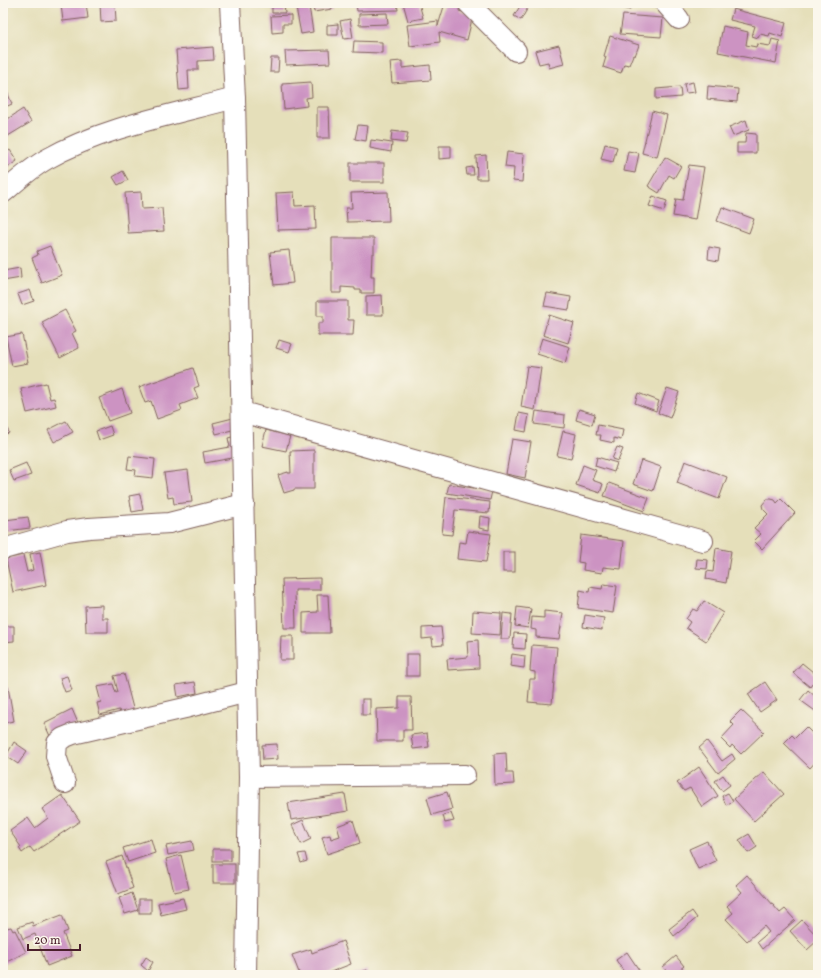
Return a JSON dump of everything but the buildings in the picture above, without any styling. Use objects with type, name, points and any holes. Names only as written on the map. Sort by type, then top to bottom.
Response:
[{"type":"street","points":[[230,3],[235,98],[249,777],[246,975]]},
{"type":"street","points":[[468,3],[516,51]]},
{"type":"street","points":[[665,3],[679,19]]},
{"type":"street","points":[[3,193],[46,160],[72,146],[121,128],[235,98]]},
{"type":"street","points":[[242,412],[703,541]]},
{"type":"street","points":[[3,549],[67,532],[89,528],[169,523],[244,504]]},
{"type":"street","points":[[65,783],[56,756],[57,743],[63,738],[247,692]]},
{"type":"street","points":[[249,777],[465,775]]}]
